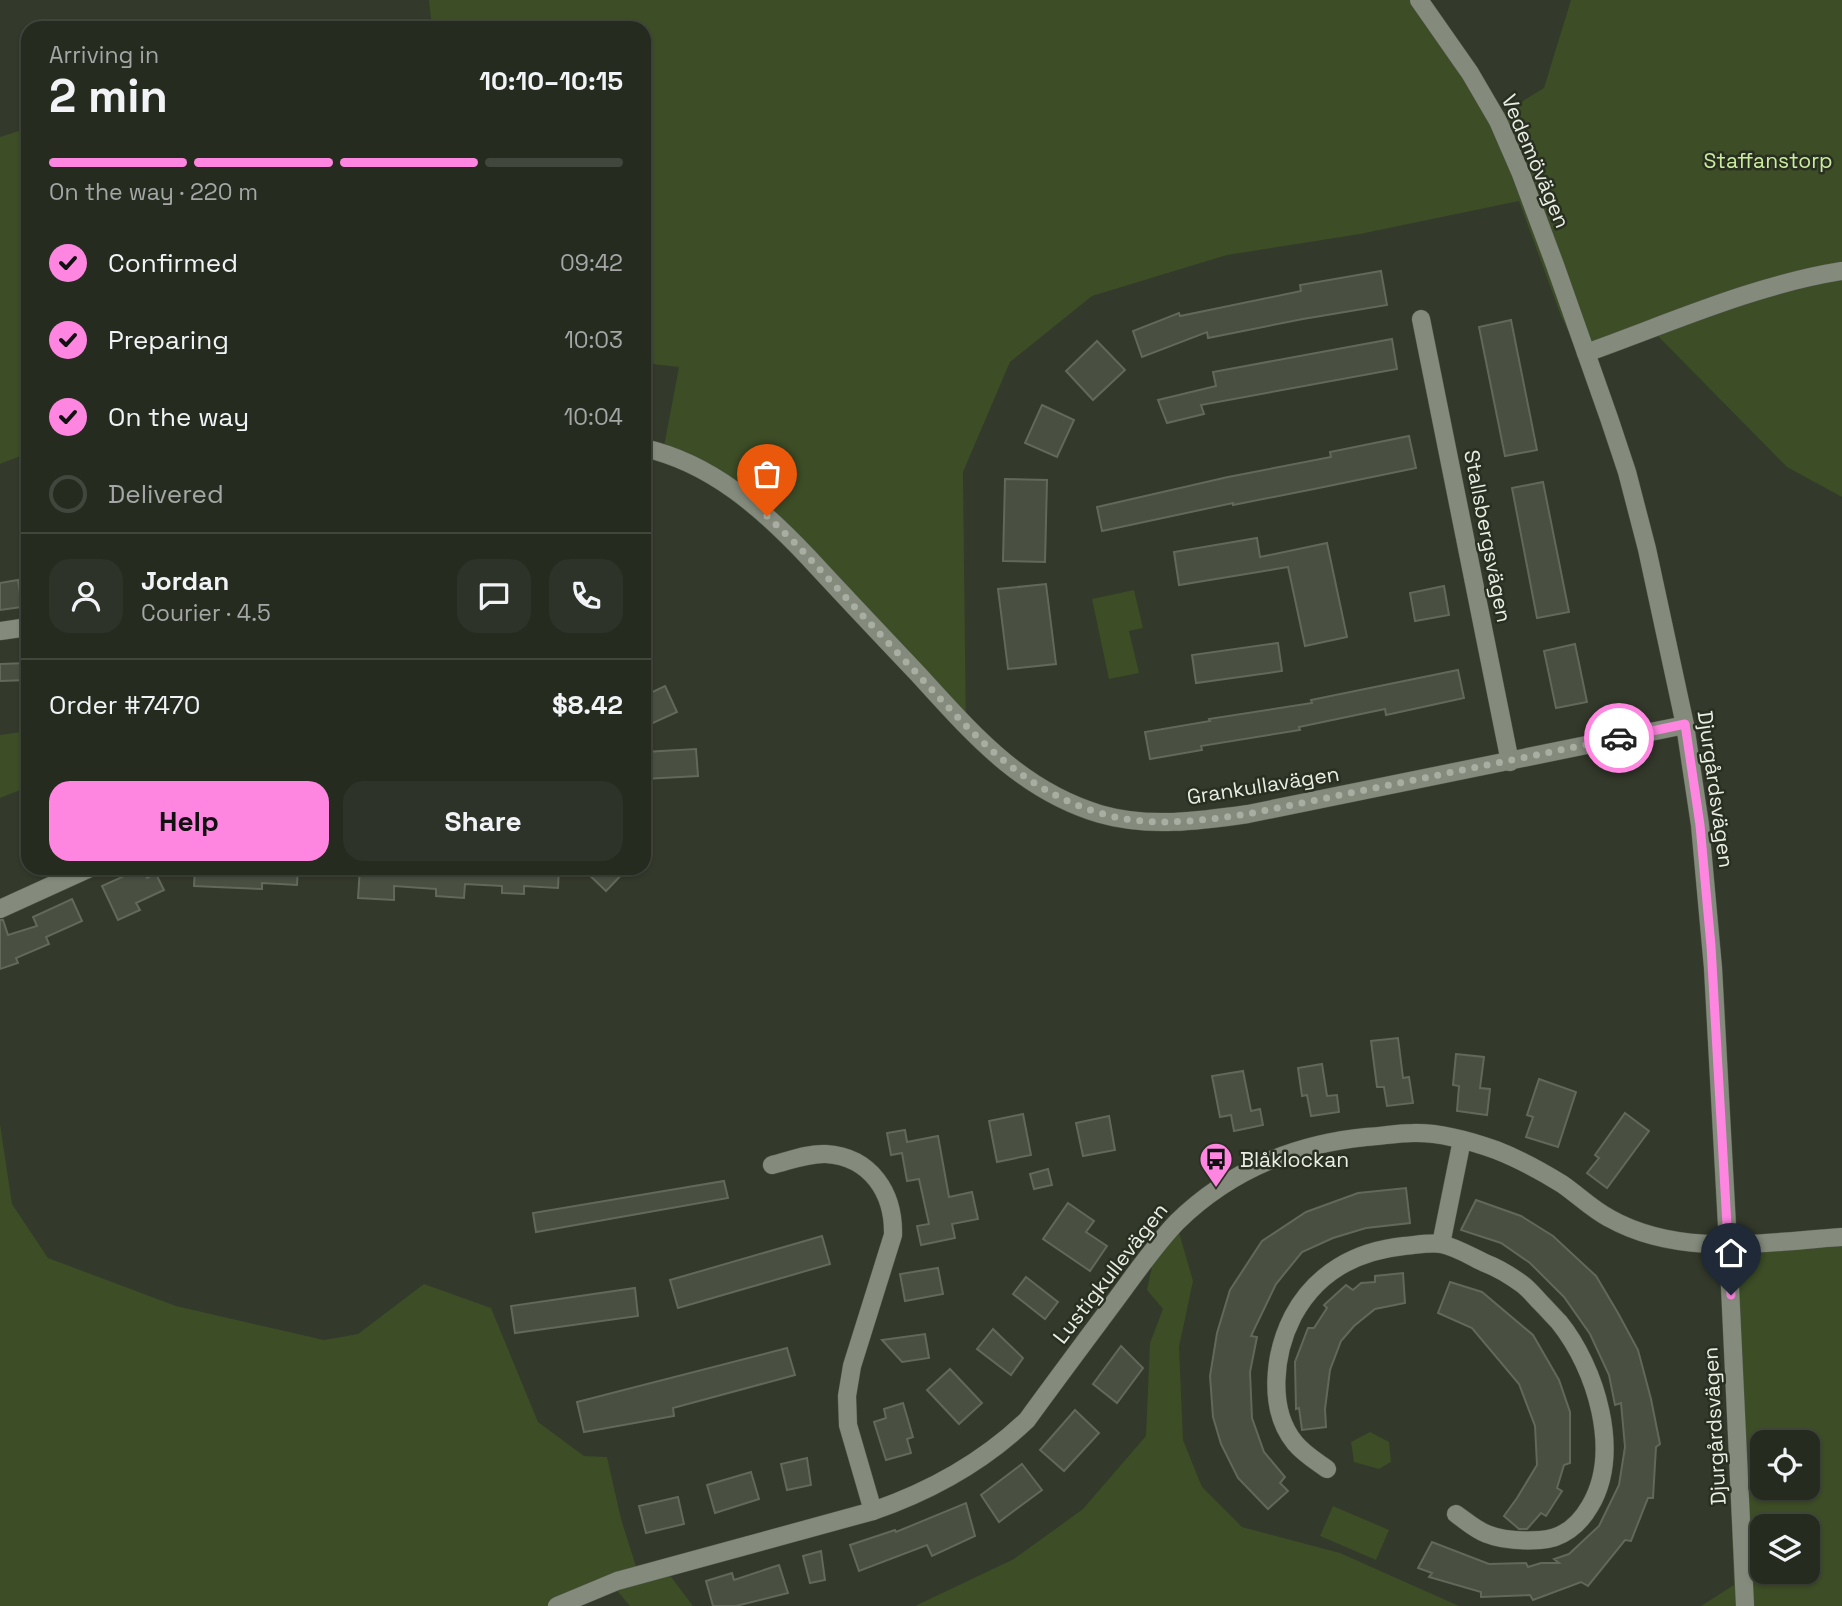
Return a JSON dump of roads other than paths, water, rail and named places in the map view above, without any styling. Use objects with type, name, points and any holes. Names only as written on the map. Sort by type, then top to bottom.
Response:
[{"type":"street","name":"Vedemövägen","points":[[1419,0],[1470,73],[1498,121],[1521,174],[1586,354]]},
{"type":"street","points":[[1586,354],[1752,293],[1802,278],[1842,271]]},
{"type":"street","name":"Stallsbergsvägen","points":[[1421,319],[1510,761]]},
{"type":"street","name":"Djurgårdsvägen","points":[[1586,354],[1613,429],[1641,523],[1685,724],[1700,825],[1708,905],[1728,1244],[1745,1606]]},
{"type":"street","name":"Grankullavägen","points":[[651,450],[696,466],[743,495],[794,542],[1000,760],[1037,786],[1101,814],[1159,822],[1201,821],[1248,814],[1685,724]]},
{"type":"street","points":[[0,631],[21,628]]},
{"type":"street","points":[[0,909],[75,875]]},
{"type":"street","name":"Lustigkullevägen","points":[[557,1606],[617,1581],[873,1511],[932,1488],[958,1474],[1006,1440],[1027,1420],[1156,1246],[1184,1216],[1216,1189],[1245,1171],[1311,1145],[1415,1133],[1462,1140],[1530,1165],[1562,1184],[1596,1211],[1633,1230],[1679,1242],[1728,1244]]},
{"type":"street","points":[[1441,1244],[1462,1140]]},
{"type":"street","points":[[772,1165],[825,1154],[846,1159],[870,1172],[882,1187],[890,1204],[893,1235],[852,1366],[847,1396],[848,1425],[873,1511]]},
{"type":"street","points":[[1728,1244],[1842,1237]]},
{"type":"street","points":[[1327,1469],[1304,1454],[1293,1441],[1286,1430],[1278,1399],[1276,1380],[1284,1337],[1299,1304],[1329,1272],[1371,1252],[1441,1244],[1496,1268],[1523,1285],[1560,1324],[1591,1380],[1600,1409],[1604,1438],[1602,1477],[1595,1497],[1584,1515],[1568,1531],[1549,1540],[1504,1539],[1486,1534],[1456,1514]]},
{"type":"place","name":"Blåklockan","points":[[1216,1189]]},
{"type":"park label","name":"Staffanstorp","points":[[1768,160]]}]
